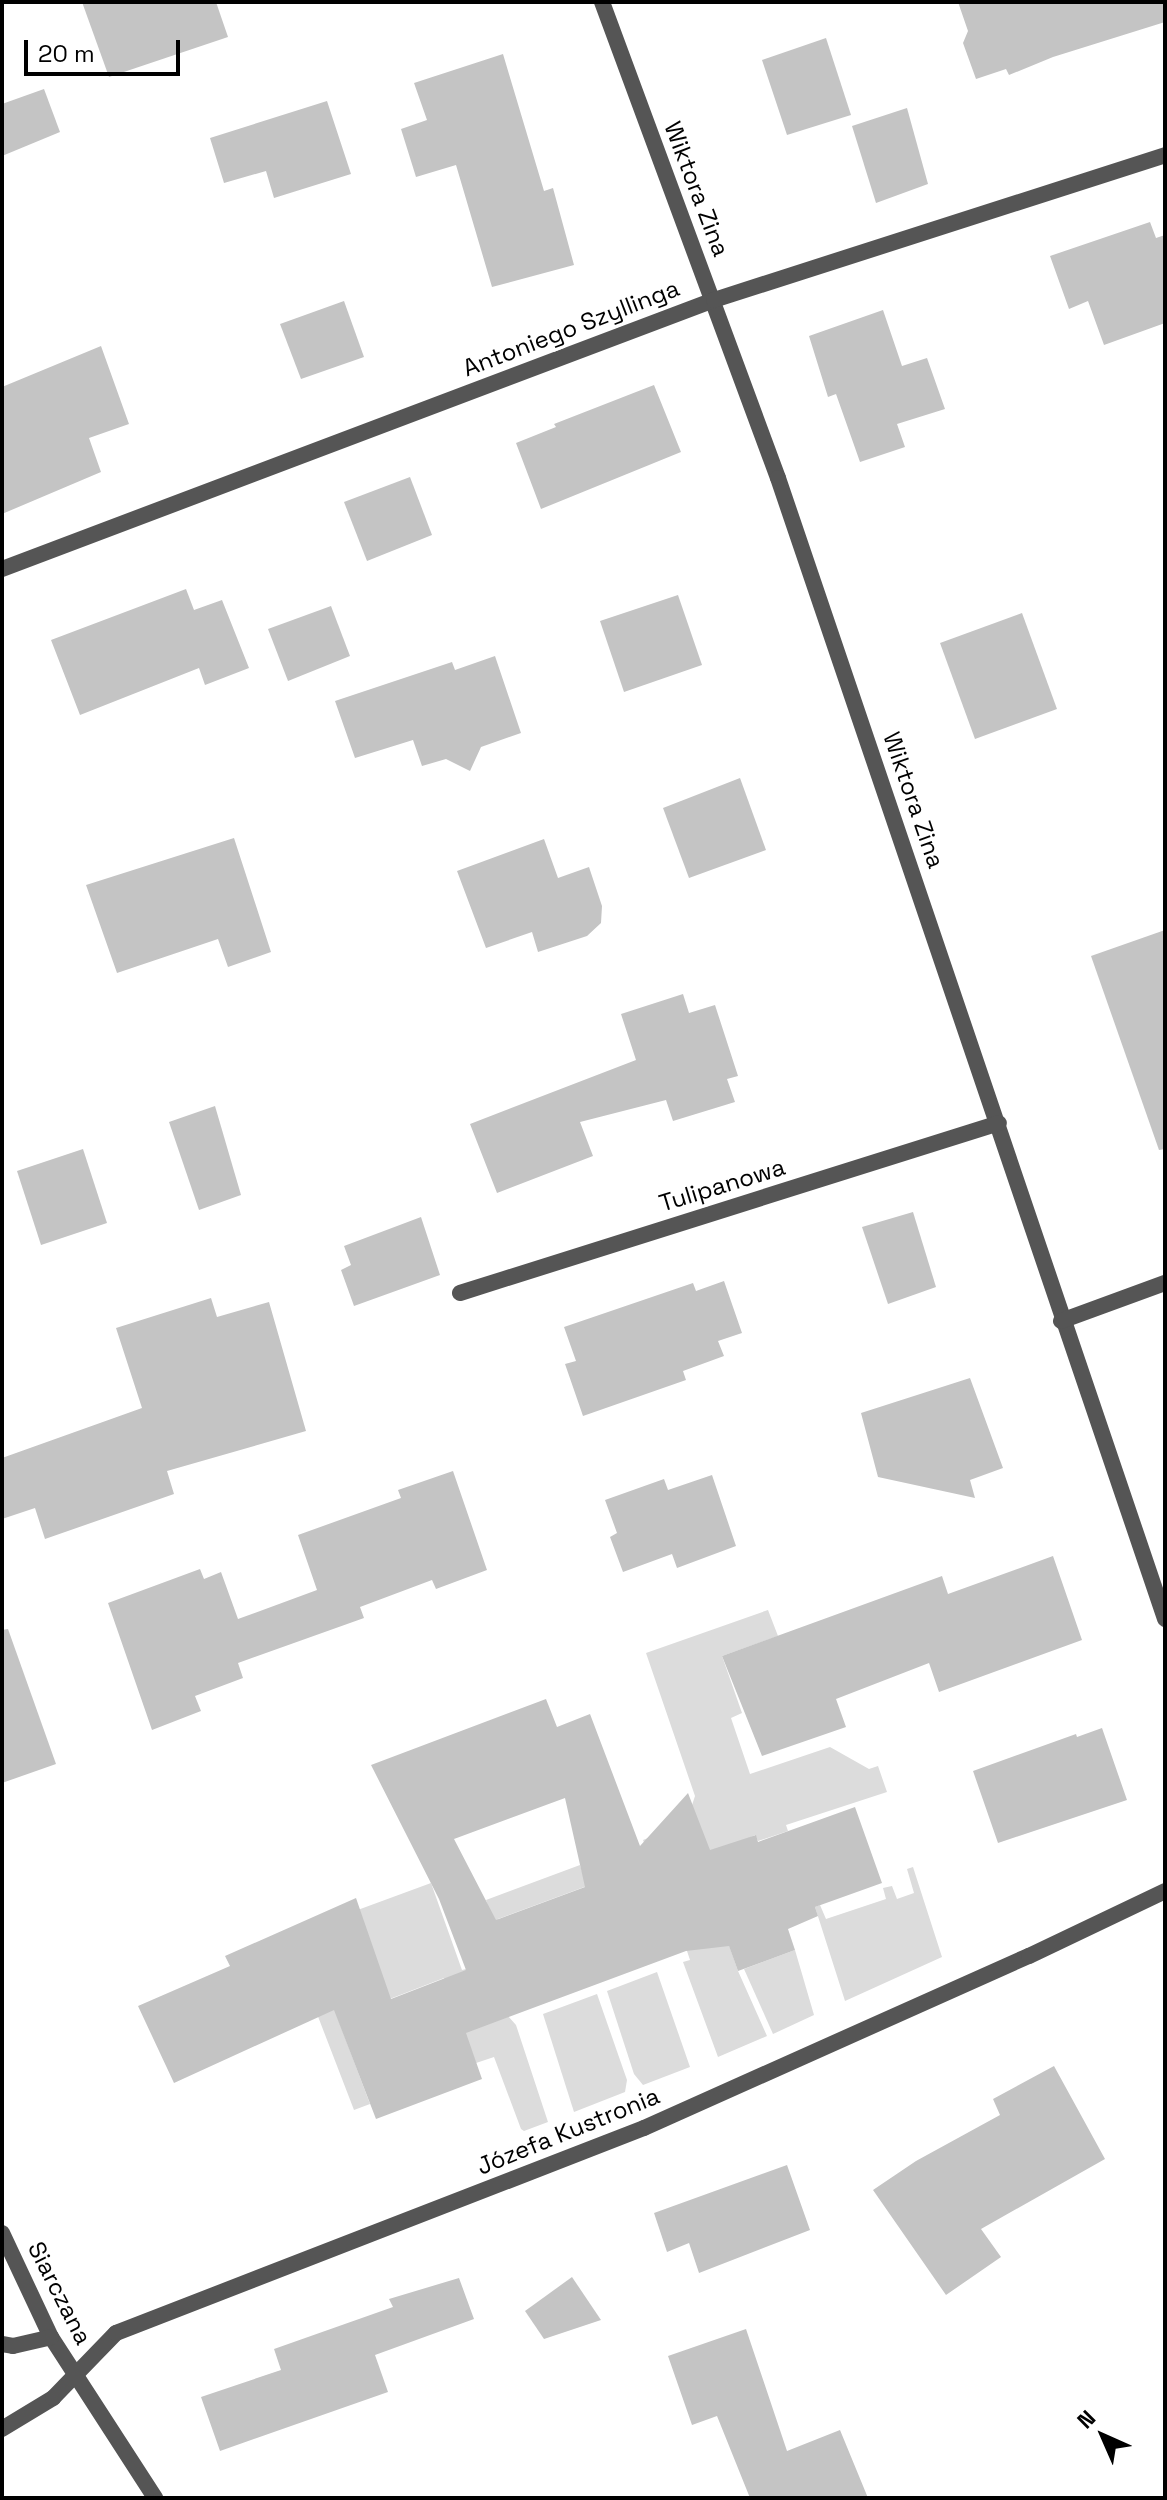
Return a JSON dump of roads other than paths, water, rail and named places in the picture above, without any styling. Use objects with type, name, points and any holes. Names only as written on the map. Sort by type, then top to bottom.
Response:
[{"type":"street","name":"Wiktora Zina","points":[[602,2],[654,148],[714,300],[999,1123],[1061,1321],[1165,1619]]},
{"type":"street","name":"Antoniego Szyllinga","points":[[2,569],[714,300],[1165,155]]},
{"type":"street","name":"Tulipanowa","points":[[460,1293],[999,1123]]},
{"type":"street","points":[[1061,1321],[1165,1283]]},
{"type":"street","name":"Józefa Kustronia","points":[[2,2429],[53,2398],[116,2333],[644,2128],[1029,1956],[1165,1891]]},
{"type":"street","name":"Siarczana","points":[[2,2233],[51,2337],[155,2498]]},
{"type":"street","points":[[2,2344],[13,2346],[51,2337]]}]
